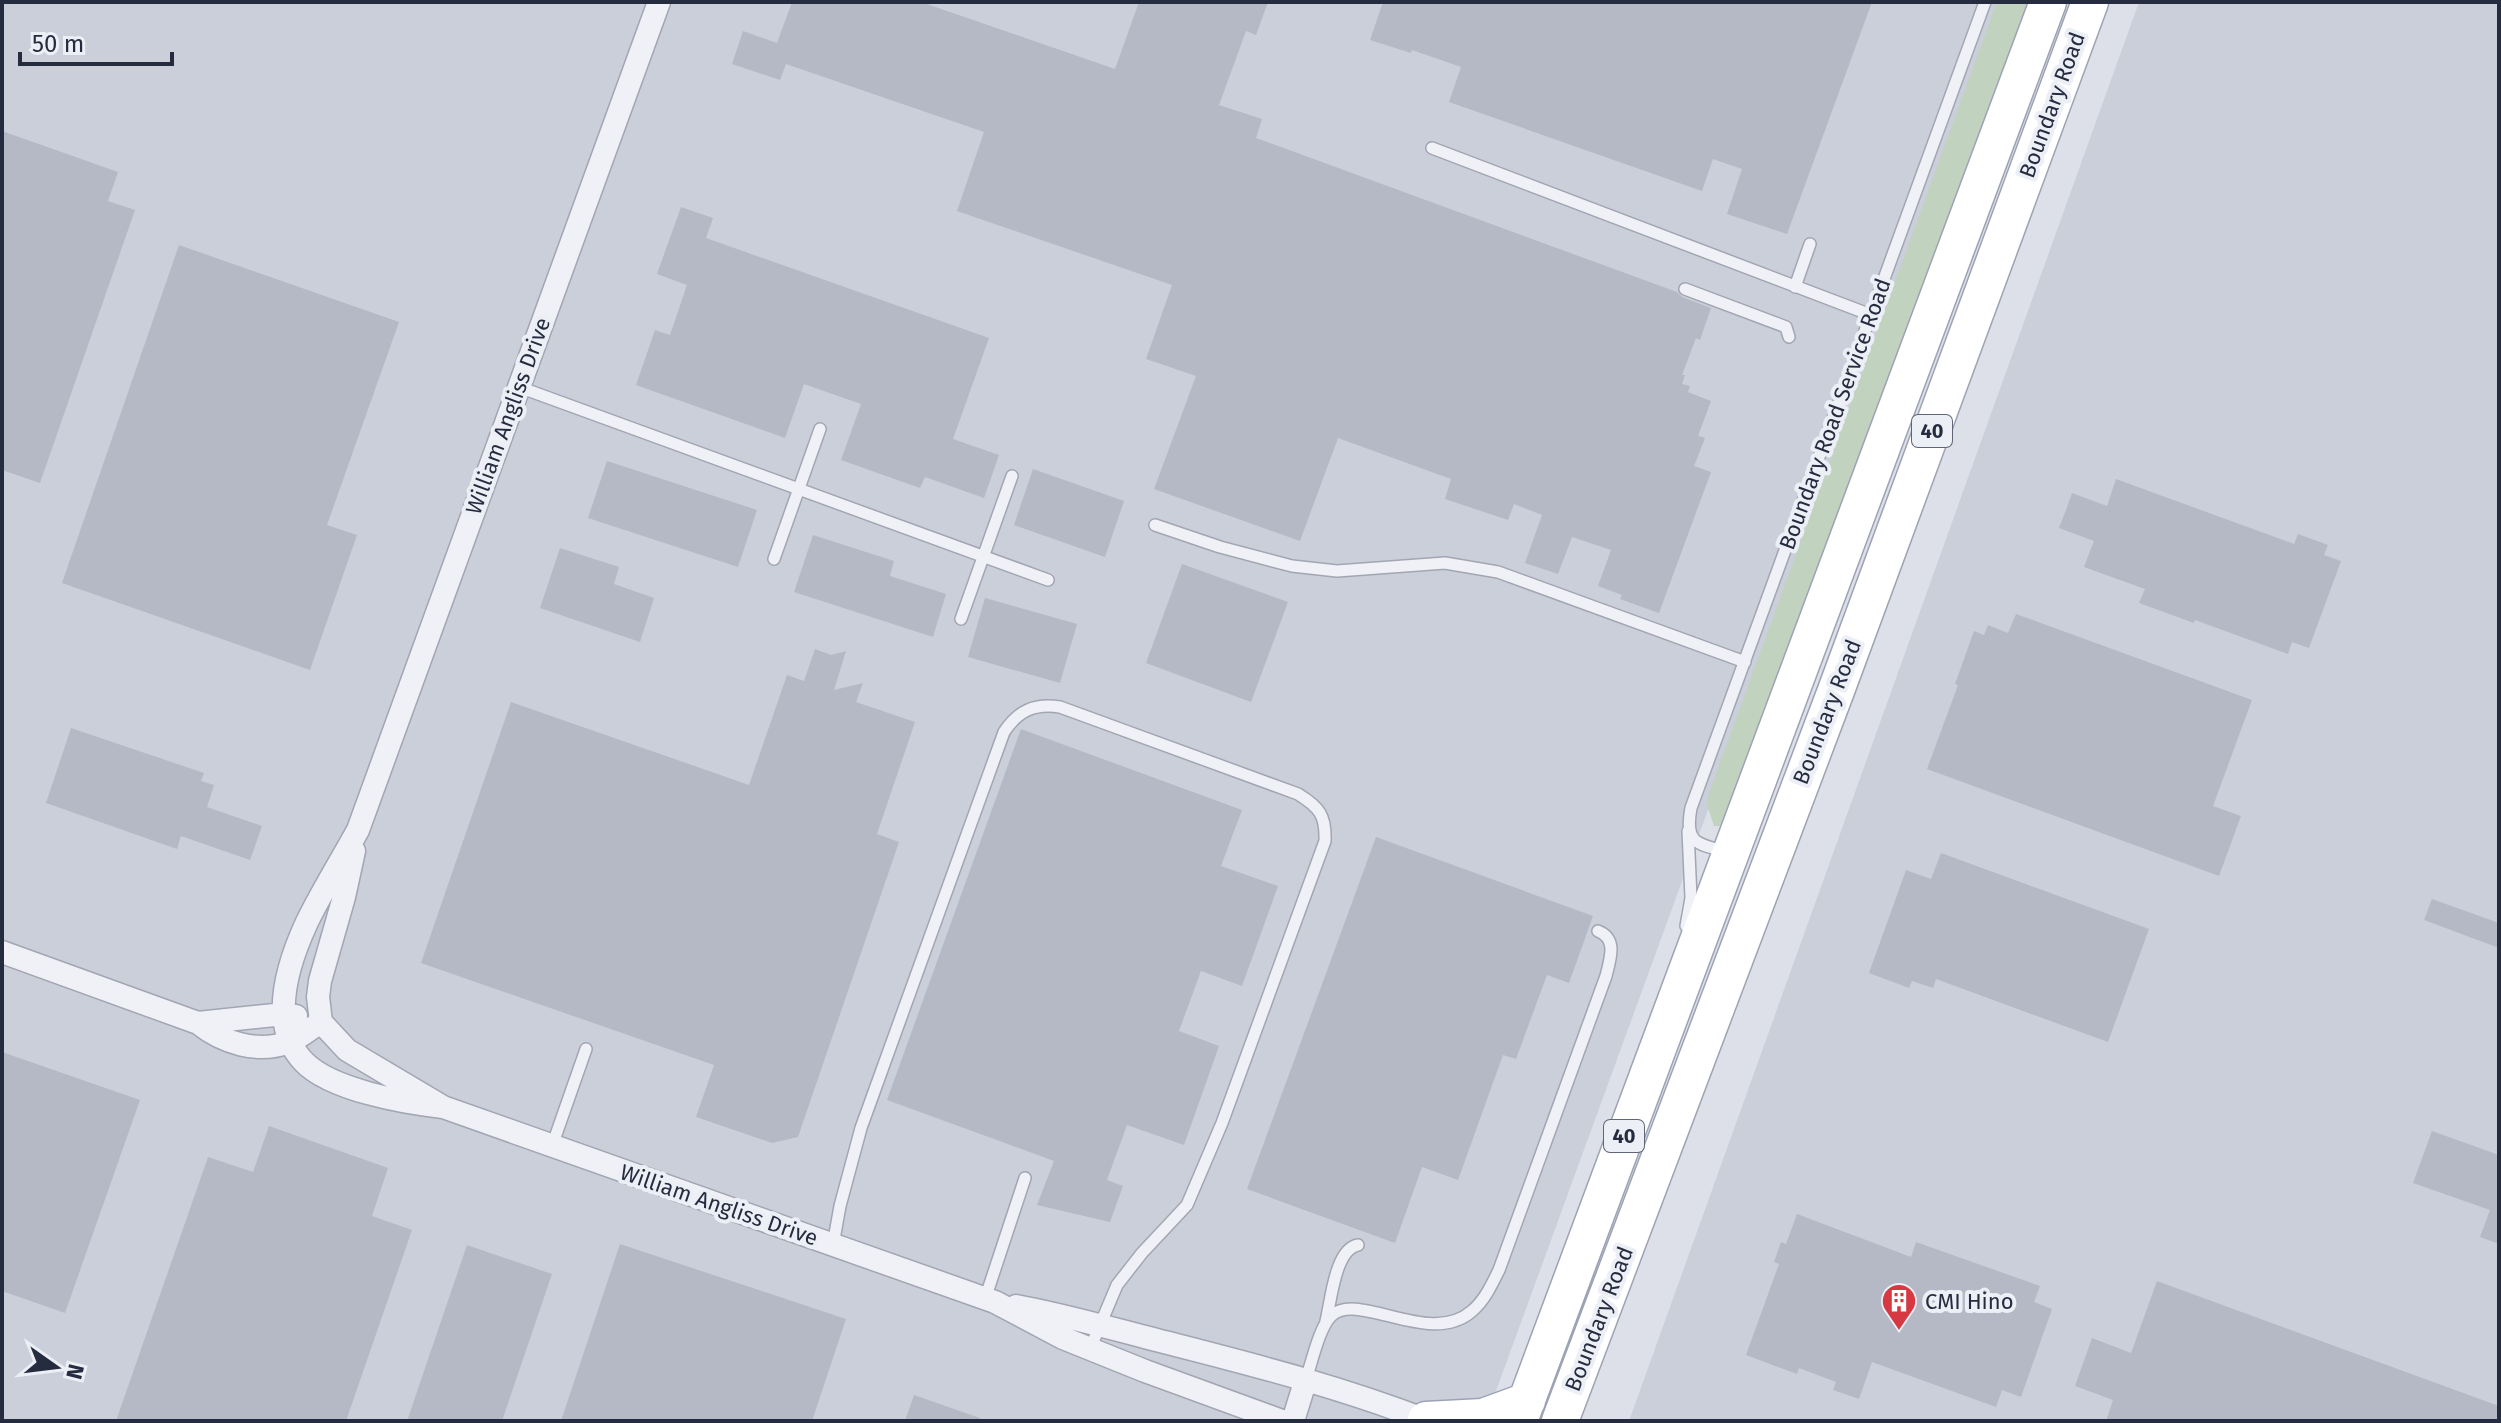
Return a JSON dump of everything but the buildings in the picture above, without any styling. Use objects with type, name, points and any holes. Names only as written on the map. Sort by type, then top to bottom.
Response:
[{"type":"main road","name":"Boundary Road","points":[[1523,1411],[2048,2]]},
{"type":"main road","name":"Boundary Road","points":[[1569,1413],[1771,859],[2090,2]]},
{"type":"main road","points":[[1729,852],[1771,859]]},
{"type":"main road","points":[[1427,1421],[1523,1411]]},
{"type":"street","name":"William Angliss Drive","points":[[443,1107],[411,1104],[329,1079],[302,1060],[291,1042],[284,1014],[286,981],[301,938],[358,830],[659,2]]},
{"type":"street","name":"William Angliss Drive","points":[[358,830],[352,868],[318,997],[321,1022],[347,1050],[443,1107],[990,1301],[1063,1338],[1282,1421]]},
{"type":"street","points":[[2,952],[198,1023],[213,1035],[239,1044],[271,1047],[291,1042],[321,1022]]},
{"type":"street","points":[[198,1023],[284,1014],[321,1022]]},
{"type":"street","name":"William Angliss Drive","points":[[990,1301],[1066,1315],[1306,1379],[1427,1421]]},
{"type":"street","points":[[1293,1421],[1306,1379]]},
{"type":"lane","name":"Boundary Road Service Road","points":[[1682,940],[1691,898],[1688,827],[1691,808],[1985,2]]},
{"type":"lane","points":[[1432,148],[1871,315]]},
{"type":"lane","points":[[1795,287],[1810,244]]},
{"type":"lane","points":[[1685,289],[1786,327],[1789,337]]},
{"type":"lane","points":[[519,387],[1048,580]]},
{"type":"lane","points":[[774,559],[820,429]]},
{"type":"lane","points":[[961,619],[1012,476]]},
{"type":"lane","points":[[1155,525],[1220,547],[1292,566],[1337,571],[1445,563],[1498,572],[1745,662]]},
{"type":"lane","points":[[833,1245],[861,1128],[1004,732],[1011,721],[1034,706],[1060,707],[1298,794],[1313,803],[1322,814],[1326,826],[1325,841],[1222,1123],[1187,1205],[1117,1285],[1090,1349]]},
{"type":"lane","points":[[1688,827],[1694,839],[1703,846],[1729,852]]},
{"type":"lane","points":[[1325,1324],[1333,1314],[1346,1308],[1429,1324],[1450,1323],[1471,1313],[1485,1297],[1499,1270],[1606,976],[1611,955],[1610,941],[1598,931]]},
{"type":"lane","points":[[1646,1076],[1654,1021]]},
{"type":"lane","points":[[552,1146],[586,1049]]},
{"type":"lane","points":[[990,1301],[1025,1178]]},
{"type":"lane","points":[[1306,1379],[1325,1324],[1340,1261],[1347,1249],[1358,1245]]},
{"type":"shaded area","points":[[2,2],[2003,2],[1485,1421],[2,1421]]},
{"type":"shaded area","points":[[2139,2],[2499,2],[2499,1421],[1629,1421]]},
{"type":"green space","points":[[1997,2],[2035,2],[1724,826],[1714,826],[1707,805],[1708,796]]},
{"type":"place","name":"CMI Hino","points":[[1899,1332]]}]
